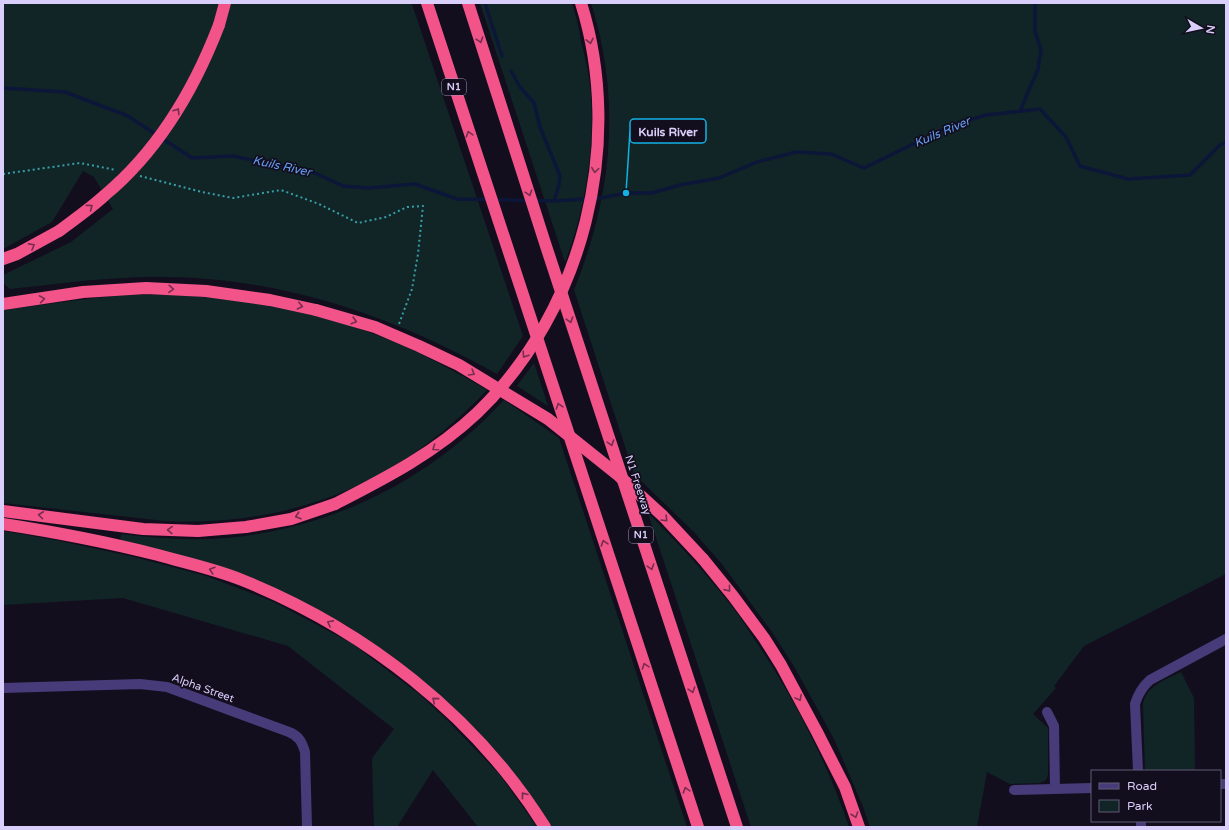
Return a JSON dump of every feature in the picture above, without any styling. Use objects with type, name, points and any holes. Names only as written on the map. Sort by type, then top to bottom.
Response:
[{"type":"highway","points":[[3,259],[18,254],[59,231],[106,195],[137,164],[162,135],[183,102],[209,52],[226,3]]},
{"type":"highway","name":"N1","points":[[427,3],[481,172],[510,255],[698,827]]},
{"type":"highway","name":"N1 Freeway","points":[[468,3],[545,243],[737,827]]},
{"type":"highway","points":[[3,511],[143,529],[198,531],[246,527],[290,519],[336,504],[379,481],[438,446],[478,413],[513,374],[543,328],[563,288],[582,239],[591,196],[598,138],[598,104],[595,68],[590,40],[580,3]]},
{"type":"highway","points":[[3,304],[83,292],[146,288],[206,291],[270,300],[316,310],[375,327],[419,346],[459,366],[548,419],[618,475],[663,516],[703,559],[737,602],[764,638],[781,665],[845,787],[859,827]]},
{"type":"highway","points":[[3,524],[54,532],[134,549],[199,566],[240,580],[278,596],[340,628],[399,669],[450,713],[494,757],[529,802],[545,827]]},
{"type":"street","points":[[1138,770],[1136,704],[1142,686],[1150,680],[1226,639]]},
{"type":"street","name":"Alpha Street","points":[[3,688],[140,684],[167,687],[297,735],[305,752],[307,827]]},
{"type":"street","points":[[1047,712],[1054,726],[1054,789]]},
{"type":"street","points":[[1014,790],[1091,788]]},
{"type":"path","points":[[3,174],[80,163],[122,172]]},
{"type":"path","points":[[136,175],[202,192],[233,198],[281,190],[319,204],[358,222],[386,218],[407,207],[422,206],[418,254],[412,290],[399,324]]},
{"type":"green space","points":[[3,3],[417,3],[412,4],[523,336],[497,374],[408,330],[363,313],[316,298],[268,287],[220,280],[171,277],[107,279],[10,289],[3,283],[3,275],[71,242],[113,209],[94,177],[83,171],[52,222],[3,249]]},
{"type":"green space","points":[[480,3],[572,3],[588,72],[592,118],[591,143],[585,193],[573,240],[565,262]]},
{"type":"green space","points":[[591,3],[1226,3],[1226,574],[1084,646],[1054,686],[1056,688],[1033,714],[1048,728],[1048,774],[1046,780],[1040,783],[1010,784],[987,772],[977,827],[870,827],[862,804],[834,739],[795,668],[772,632],[722,564],[693,531],[634,474],[574,290],[587,255],[597,219],[604,184],[608,148],[609,112],[607,76],[601,40]]},
{"type":"green space","points":[[126,295],[173,295],[244,301],[326,318],[404,346],[487,390],[453,423],[418,451],[380,474],[341,493],[300,507],[257,516],[212,521],[165,521],[3,503],[3,310]]},
{"type":"green space","points":[[534,363],[548,406],[517,386]]},
{"type":"green space","points":[[504,400],[559,438],[687,827],[552,827],[540,808],[495,750],[451,705],[396,659],[346,625],[293,597],[120,540],[121,534],[174,539],[226,538],[266,532],[305,523],[342,511],[378,495],[412,476],[445,454]]},
{"type":"green space","points":[[648,513],[692,559],[723,595],[771,665],[809,732],[831,779],[849,827],[751,827]]},
{"type":"green space","points":[[3,531],[55,540],[134,557],[206,576],[274,602],[351,643],[419,694],[448,721],[499,774],[537,827],[478,827],[433,770],[397,827],[374,827],[372,758],[394,729],[288,646],[123,598],[3,605]]},
{"type":"green space","points":[[1181,672],[1194,698],[1195,770],[1145,770],[1143,704],[1148,692],[1163,681]]},
{"type":"waterway","points":[[485,3],[502,56]]},
{"type":"waterway","points":[[1020,111],[1038,69],[1041,50],[1035,31],[1035,3]]},
{"type":"waterway","points":[[511,71],[520,87],[534,103],[540,127],[560,176],[554,201]]},
{"type":"waterway","name":"Kuils River","points":[[3,88],[65,92],[128,116],[192,158],[233,156],[315,173],[343,186],[369,188],[415,184],[457,199],[554,201],[601,198],[626,193],[652,193],[680,185],[719,178],[757,162],[796,152],[831,154],[864,168],[948,127],[986,115],[1040,109],[1066,137],[1080,166],[1128,179],[1190,175],[1220,145],[1226,142]]},
{"type":"place","name":"Kuils River","points":[[626,193]]}]
